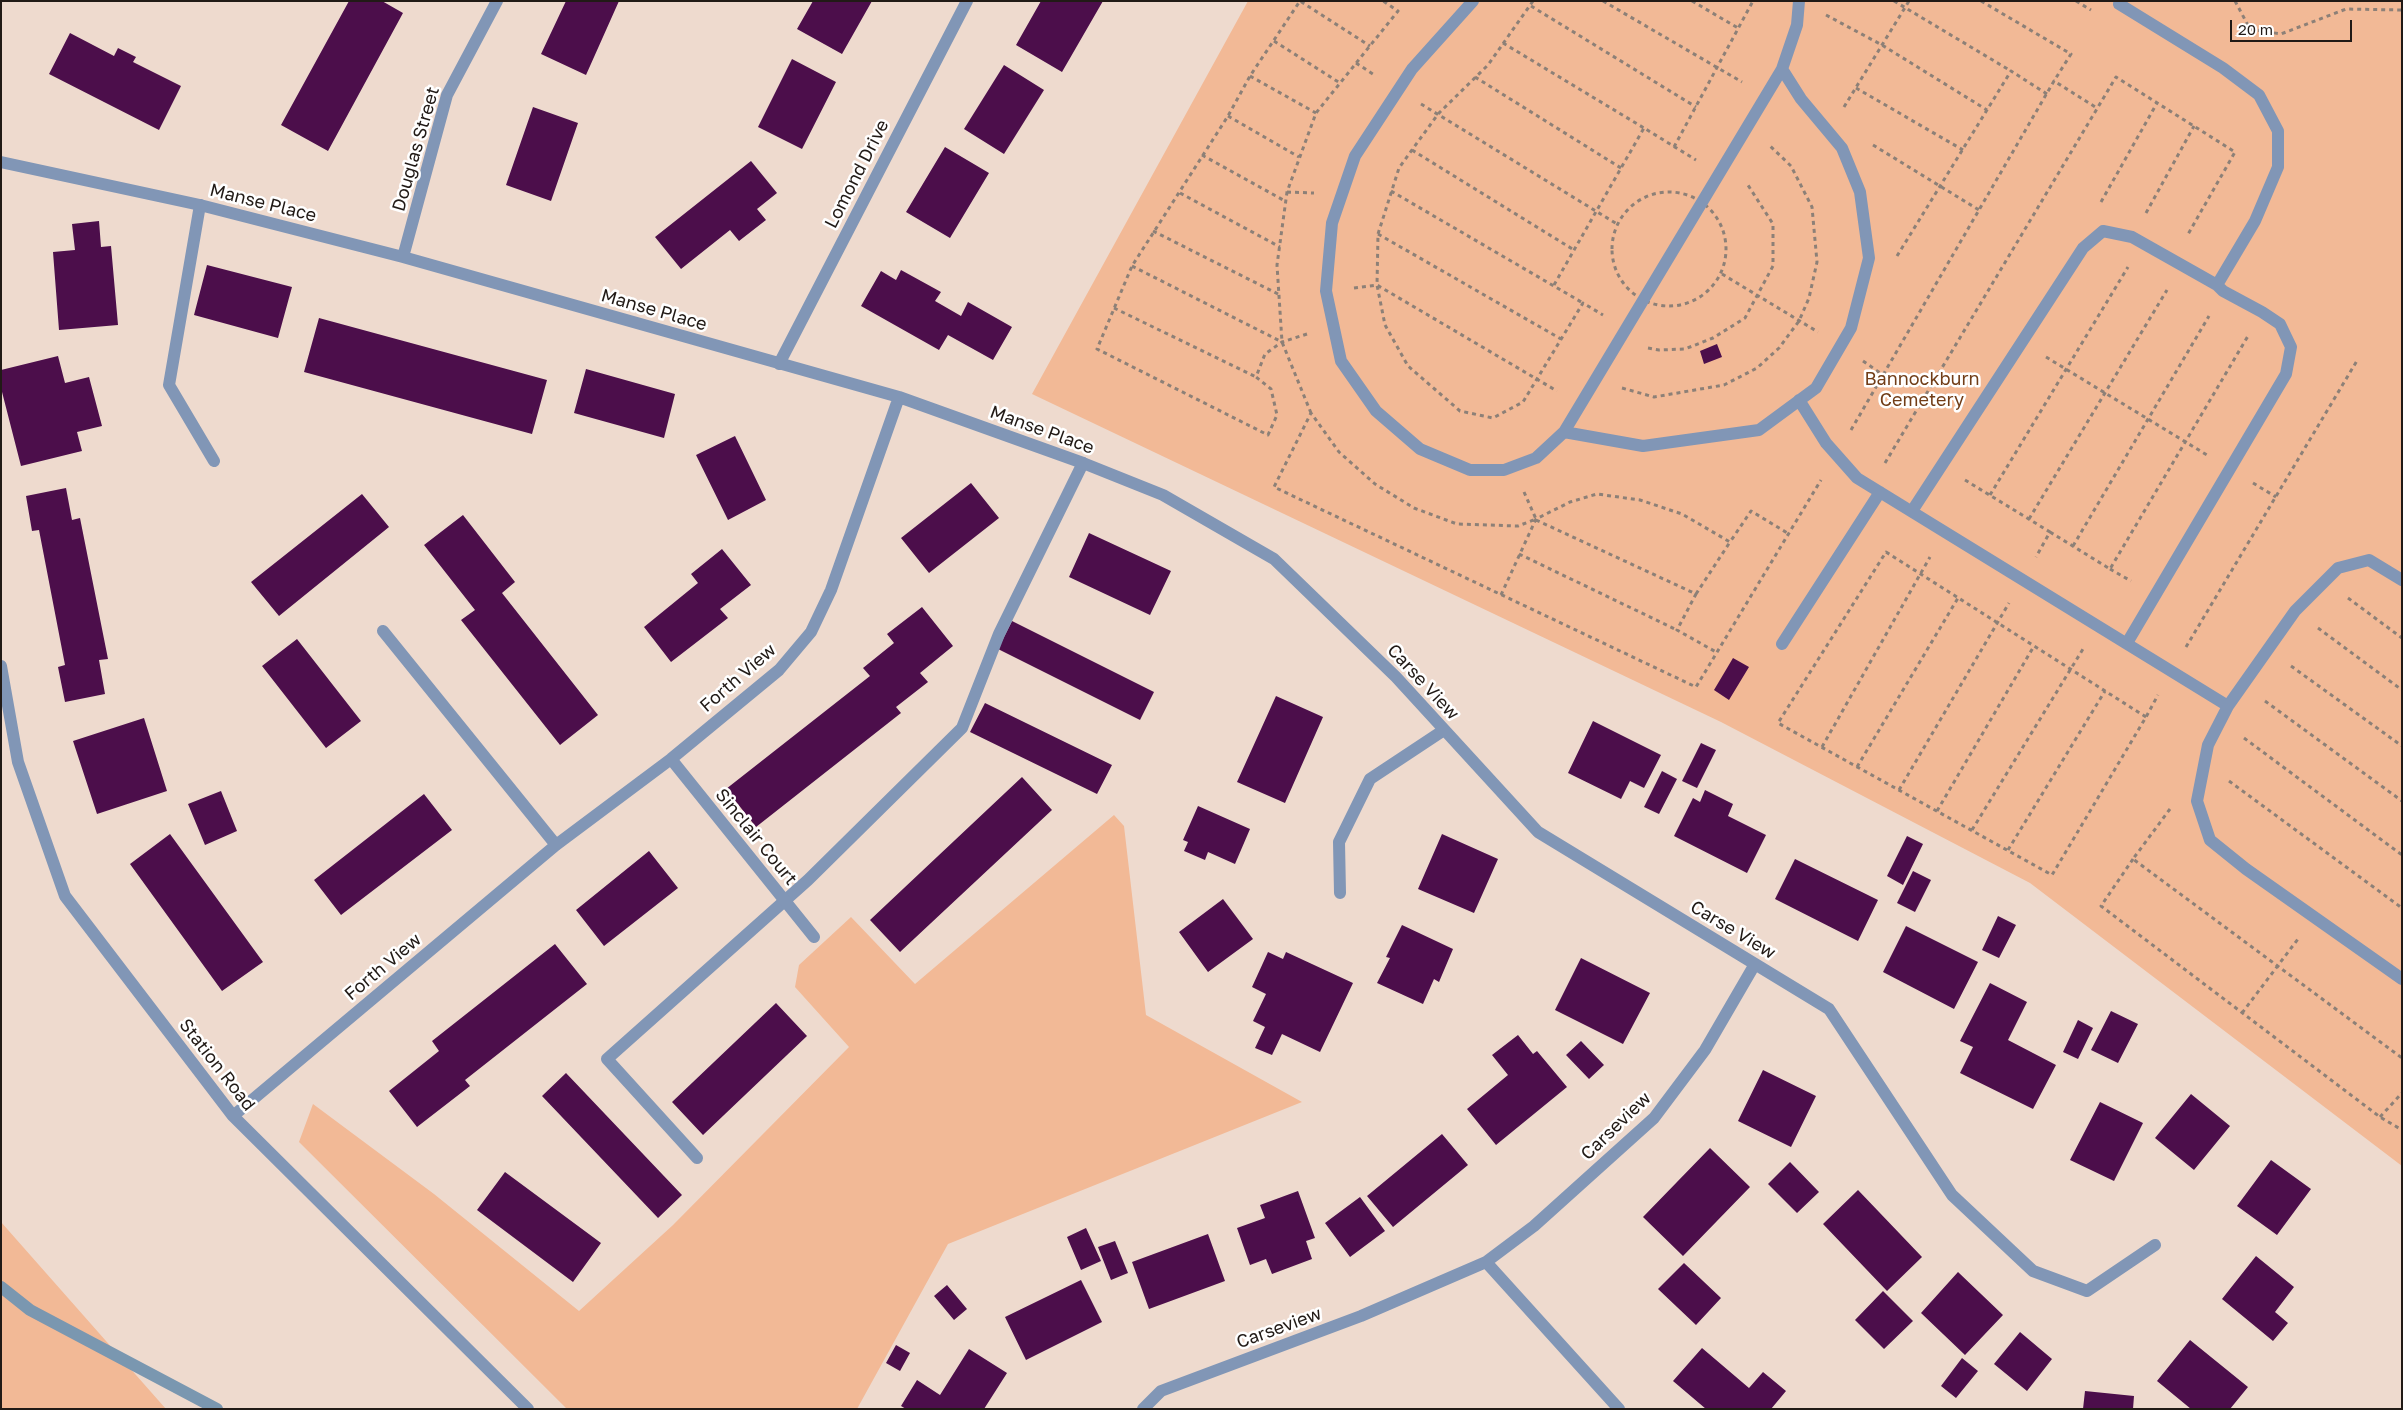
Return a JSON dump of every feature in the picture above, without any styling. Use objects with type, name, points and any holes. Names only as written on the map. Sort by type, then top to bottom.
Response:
[{"type":"street","name":"Douglas Street","points":[[403,257],[447,95],[497,1]]},
{"type":"street","name":"Lomond Drive","points":[[779,364],[966,1]]},
{"type":"street","points":[[1473,1],[1412,69],[1355,156],[1332,224],[1326,291],[1341,361],[1376,411],[1420,449],[1470,470],[1504,470],[1536,458],[1564,432],[1782,69],[1797,25],[1799,1]]},
{"type":"street","points":[[2119,4],[2223,68],[2259,95],[2278,131],[2278,167],[2255,221],[2220,288]]},
{"type":"street","points":[[1564,432],[1643,446],[1759,430],[1816,388],[1851,328],[1869,258],[1860,192],[1842,148],[1801,99],[1782,69]]},
{"type":"street","name":"Manse Place","points":[[1,162],[200,205],[403,257],[899,397],[1083,463],[1163,495],[1274,559]]},
{"type":"street","points":[[200,205],[168,385],[214,461]]},
{"type":"street","points":[[1912,511],[2083,248],[2103,231],[2137,240],[2262,312],[2280,324],[2291,347],[2286,374],[2127,643]]},
{"type":"street","name":"Forth View","points":[[233,1116],[556,845],[671,759],[779,670],[811,632],[831,590],[899,397]]},
{"type":"street","points":[[1799,400],[1826,443],[1857,478],[2228,706]]},
{"type":"street","points":[[697,1158],[607,1059],[785,900],[962,728],[999,634],[1083,463]]},
{"type":"street","points":[[1782,644],[1880,492]]},
{"type":"street","name":"Carse View","points":[[1274,559],[1396,677],[1538,832],[1829,1009],[1952,1194],[2032,1271],[2087,1291],[2155,1244]]},
{"type":"street","points":[[2402,580],[2369,560],[2338,568],[2295,611],[2228,706],[2220,721],[2208,745],[2197,801],[2210,840],[2402,979]]},
{"type":"street","points":[[384,631],[556,845]]},
{"type":"street","name":"Station Road","points":[[1,666],[18,762],[65,896],[233,1116],[528,1409]]},
{"type":"street","points":[[1340,893],[1338,842],[1370,779],[1444,730]]},
{"type":"street","name":"Sinclair Court","points":[[671,759],[814,937]]},
{"type":"street","name":"Carseview","points":[[1144,1409],[1161,1391],[1361,1316],[1486,1262],[1534,1226],[1654,1118],[1705,1050],[1755,964]]},
{"type":"street","points":[[1486,1262],[1619,1409]]},
{"type":"path","points":[[1114,308],[1256,377],[1270,389],[1277,415],[1268,435],[1097,349],[1114,308],[1132,266],[1228,116],[1250,76],[1300,1],[1370,46]]},
{"type":"path","points":[[1533,1],[1488,65],[1438,114],[1399,168],[1378,234],[1377,285],[1385,325],[1408,366],[1460,411],[1493,418],[1523,402],[1583,303]]},
{"type":"path","points":[[1603,1],[1766,96]]},
{"type":"path","points":[[1692,1],[1738,28]]},
{"type":"path","points":[[1674,146],[1753,1]]},
{"type":"path","points":[[1894,1],[2047,94]]},
{"type":"path","points":[[1828,132],[1909,1]]},
{"type":"path","points":[[1981,1],[2071,54],[2054,80]]},
{"type":"path","points":[[2235,1],[2250,29],[2281,34],[2346,8],[2402,10]]},
{"type":"path","points":[[1531,6],[1696,107]]},
{"type":"path","points":[[1824,14],[1882,45],[1987,110]]},
{"type":"path","points":[[1274,41],[1340,84]]},
{"type":"path","points":[[1503,43],[1719,174]]},
{"type":"path","points":[[1356,62],[1398,91],[1616,224]]},
{"type":"path","points":[[1896,258],[2011,71]]},
{"type":"path","points":[[1250,76],[1316,113]]},
{"type":"path","points":[[1475,77],[1621,168]]},
{"type":"path","points":[[1856,88],[1963,150]]},
{"type":"path","points":[[2094,239],[2094,214],[2157,103]]},
{"type":"path","points":[[1228,116],[1300,157]]},
{"type":"path","points":[[1598,376],[1624,389],[1654,397],[1724,385],[1757,368],[1779,348],[1799,320],[1809,298],[1817,262],[1812,207],[1791,166],[1749,125]]},
{"type":"path","points":[[1990,495],[2068,370],[2137,240],[2194,126]]},
{"type":"path","points":[[1554,285],[1644,128]]},
{"type":"path","points":[[1867,142],[1979,210]]},
{"type":"path","points":[[1412,150],[1574,250]]},
{"type":"path","points":[[1202,155],[1285,202]]},
{"type":"path","points":[[1392,191],[1583,303],[1624,332],[1640,346],[1659,350],[1685,349],[1713,338],[1745,318],[1773,266],[1773,224],[1752,188],[1726,162]]},
{"type":"path","points":[[1180,193],[1280,247]]},
{"type":"path","points":[[1153,231],[1280,295]]},
{"type":"path","points":[[1378,234],[1561,339]]},
{"type":"path","points":[[1132,266],[1282,342]]},
{"type":"path","points":[[2029,519],[2181,266]]},
{"type":"path","points":[[1722,274],[1841,346]]},
{"type":"path","points":[[1326,291],[1377,285],[1580,405]]},
{"type":"path","points":[[2072,546],[2148,420],[2220,288]]},
{"type":"path","points":[[1941,465],[2110,569],[2262,312]]},
{"type":"path","points":[[1256,377],[1265,354],[1282,342],[1334,326]]},
{"type":"path","points":[[2022,342],[2276,497]]},
{"type":"path","points":[[2146,716],[1886,552],[1778,723],[2052,875],[2358,360]]},
{"type":"path","points":[[1501,595],[1536,519],[1570,502],[1597,494],[1640,500],[1682,514],[1730,542]]},
{"type":"path","points":[[1677,630],[1696,594],[1751,511],[1789,534]]},
{"type":"path","points":[[1536,519],[1696,594]]},
{"type":"path","points":[[1822,747],[1945,532]]},
{"type":"path","points":[[1899,790],[2050,532]]},
{"type":"path","points":[[1519,554],[1677,630],[1716,652]]},
{"type":"path","points":[[2325,582],[2402,638]]},
{"type":"path","points":[[1857,767],[1958,598]]},
{"type":"path","points":[[2295,611],[2402,690]]},
{"type":"path","points":[[1937,811],[2034,646]]},
{"type":"path","points":[[2268,649],[2402,746]]},
{"type":"path","points":[[1972,830],[2072,670]]},
{"type":"path","points":[[2243,685],[2402,801]]},
{"type":"path","points":[[2008,850],[2105,691]]},
{"type":"path","points":[[2220,721],[2402,855]]},
{"type":"path","points":[[2205,762],[2402,908]]},
{"type":"path","points":[[2172,807],[2101,906],[2380,1118],[2402,1130]]},
{"type":"path","points":[[2133,859],[2402,1058]]},
{"type":"path","points":[[2242,1013],[2314,917]]},
{"type":"path","points":[[2380,1118],[2402,1093]]},
{"type":"green space","name":"Bannockburn Cemetery","points":[[1248,1],[2402,1],[2402,1166],[2030,883],[1721,722],[1032,394]]},
{"type":"green space","points":[[1114,815],[1124,826],[1146,1015],[1302,1102],[948,1244],[857,1409],[567,1409],[299,1142],[313,1104],[434,1194],[579,1311],[673,1225],[849,1047],[795,987],[799,965],[851,917],[915,984]]},
{"type":"green space","points":[[1,1222],[166,1409],[1,1409]]},
{"type":"building","points":[[349,1],[382,1],[403,13],[328,151],[281,125]]},
{"type":"building","points":[[566,1],[619,1],[586,75],[541,54]]},
{"type":"building","points":[[813,1],[872,1],[842,54],[797,29]]},
{"type":"building","points":[[1041,1],[1103,1],[1062,72],[1016,45]]},
{"type":"building","points":[[70,33],[114,56],[118,48],[136,57],[133,62],[181,86],[159,130],[49,74]]},
{"type":"building","points":[[792,59],[836,82],[802,149],[758,127]]},
{"type":"building","points":[[1004,65],[1044,90],[1004,154],[964,129]]},
{"type":"building","points":[[533,107],[578,123],[551,201],[506,185]]},
{"type":"building","points":[[945,147],[989,173],[950,238],[906,212]]},
{"type":"building","points":[[751,161],[777,193],[757,209],[766,220],[739,241],[730,230],[681,269],[655,237]]},
{"type":"building","points":[[99,221],[101,247],[111,246],[118,325],[59,330],[53,252],[75,250],[72,224]]},
{"type":"building","points":[[207,265],[292,287],[278,338],[194,315]]},
{"type":"building","points":[[901,270],[941,292],[935,301],[961,316],[968,302],[1012,327],[993,360],[948,335],[939,350],[861,306],[881,271],[896,280]]},
{"type":"building","points":[[319,318],[547,380],[532,434],[304,372]]},
{"type":"building","points":[[1717,344],[1722,357],[1704,364],[1700,351]]},
{"type":"building","points":[[58,356],[65,383],[89,377],[102,426],[77,432],[82,451],[21,466],[1,388],[1,370]]},
{"type":"building","points":[[586,369],[675,394],[664,438],[574,413]]},
{"type":"building","points":[[735,436],[766,500],[728,520],[696,455]]},
{"type":"building","points":[[971,483],[999,518],[929,573],[901,538]]},
{"type":"building","points":[[66,488],[72,520],[80,518],[108,659],[99,660],[105,694],[65,702],[58,667],[65,665],[39,530],[32,531],[26,496]]},
{"type":"building","points":[[362,494],[389,527],[279,616],[251,582]]},
{"type":"building","points":[[463,515],[515,582],[502,593],[598,715],[560,745],[461,620],[475,610],[424,545]]},
{"type":"building","points":[[1089,533],[1171,571],[1150,615],[1069,577]]},
{"type":"building","points":[[722,549],[751,585],[720,609],[728,618],[671,662],[644,627],[698,583],[691,574]]},
{"type":"building","points":[[922,607],[953,646],[920,673],[928,682],[896,707],[901,713],[756,827],[726,789],[870,676],[863,668],[894,643],[887,634]]},
{"type":"building","points":[[1012,621],[1154,692],[1140,720],[998,649]]},
{"type":"building","points":[[297,639],[361,721],[326,748],[262,666]]},
{"type":"building","points":[[1733,658],[1749,667],[1729,700],[1714,690]]},
{"type":"building","points":[[1276,696],[1323,717],[1285,803],[1237,782]]},
{"type":"building","points":[[985,703],[1112,765],[1097,794],[970,732]]},
{"type":"building","points":[[144,718],[167,791],[97,814],[73,741]]},
{"type":"building","points":[[1593,721],[1661,755],[1644,788],[1630,781],[1621,799],[1568,773]]},
{"type":"building","points":[[1701,743],[1716,750],[1697,788],[1682,781]]},
{"type":"building","points":[[1662,771],[1677,779],[1659,814],[1644,807]]},
{"type":"building","points":[[1022,777],[1052,810],[900,952],[870,920]]},
{"type":"building","points":[[1705,790],[1733,804],[1728,816],[1766,835],[1747,873],[1674,836],[1693,798],[1700,802]]},
{"type":"building","points":[[221,791],[237,831],[205,845],[188,804]]},
{"type":"building","points":[[424,794],[452,830],[341,915],[314,880]]},
{"type":"building","points":[[1198,806],[1250,829],[1235,864],[1208,852],[1205,860],[1184,851],[1188,842],[1183,840]]},
{"type":"building","points":[[170,834],[263,962],[222,991],[130,864]]},
{"type":"building","points":[[1442,834],[1498,859],[1474,913],[1418,889]]},
{"type":"building","points":[[1907,836],[1923,844],[1903,885],[1887,876]]},
{"type":"building","points":[[649,851],[678,888],[604,946],[576,910]]},
{"type":"building","points":[[1795,859],[1878,900],[1858,941],[1775,899]]},
{"type":"building","points":[[1913,871],[1931,880],[1915,912],[1897,903]]},
{"type":"building","points":[[1223,899],[1253,939],[1208,972],[1179,932]]},
{"type":"building","points":[[1998,916],[2016,925],[1999,958],[1982,950]]},
{"type":"building","points":[[1402,925],[1453,949],[1439,982],[1434,979],[1423,1004],[1377,983],[1390,958],[1386,957]]},
{"type":"building","points":[[1906,926],[1978,962],[1954,1009],[1883,972]]},
{"type":"building","points":[[555,944],[587,984],[465,1080],[470,1086],[417,1127],[389,1091],[439,1051],[432,1041]]},
{"type":"building","points":[[1268,952],[1283,959],[1286,952],[1353,983],[1320,1052],[1282,1034],[1272,1055],[1255,1048],[1265,1027],[1253,1021],[1266,994],[1252,987]]},
{"type":"building","points":[[1581,958],[1650,993],[1623,1044],[1555,1010]]},
{"type":"building","points":[[1990,983],[2027,1002],[2008,1040],[2056,1065],[2033,1109],[1960,1073],[1973,1047],[1960,1041]]},
{"type":"building","points":[[776,1003],[807,1036],[703,1135],[672,1102]]},
{"type":"building","points":[[2111,1011],[2138,1024],[2118,1063],[2091,1050]]},
{"type":"building","points":[[2078,1020],[2093,1028],[2078,1059],[2063,1052]]},
{"type":"building","points":[[1518,1035],[1533,1054],[1537,1051],[1567,1087],[1496,1145],[1467,1109],[1508,1075],[1492,1055]]},
{"type":"building","points":[[1581,1041],[1604,1065],[1589,1079],[1566,1055]]},
{"type":"building","points":[[1763,1070],[1816,1096],[1791,1147],[1738,1121]]},
{"type":"building","points":[[566,1073],[682,1195],[658,1218],[542,1096]]},
{"type":"building","points":[[2191,1094],[2230,1126],[2194,1170],[2155,1138]]},
{"type":"building","points":[[2100,1102],[2143,1123],[2114,1181],[2070,1160]]},
{"type":"building","points":[[1442,1134],[1468,1165],[1393,1227],[1367,1196]]},
{"type":"building","points":[[1710,1148],[1750,1187],[1683,1256],[1643,1217]]},
{"type":"building","points":[[2271,1160],[2311,1189],[2277,1235],[2237,1206]]},
{"type":"building","points":[[1790,1162],[1819,1192],[1797,1213],[1768,1184]]},
{"type":"building","points":[[505,1172],[601,1243],[573,1282],[477,1210]]},
{"type":"building","points":[[1858,1190],[1922,1257],[1887,1291],[1823,1224]]},
{"type":"building","points":[[1298,1191],[1315,1238],[1306,1241],[1312,1259],[1272,1274],[1266,1259],[1250,1265],[1237,1228],[1265,1218],[1260,1205]]},
{"type":"building","points":[[1360,1197],[1385,1231],[1350,1257],[1325,1223]]},
{"type":"building","points":[[1086,1228],[1101,1261],[1081,1270],[1067,1237]]},
{"type":"building","points":[[1208,1234],[1225,1281],[1149,1309],[1132,1262]]},
{"type":"building","points":[[1115,1241],[1128,1273],[1111,1280],[1098,1247]]},
{"type":"building","points":[[2256,1256],[2294,1287],[2275,1312],[2288,1323],[2273,1341],[2222,1299]]},
{"type":"building","points":[[1684,1263],[1721,1298],[1696,1325],[1658,1289]]},
{"type":"building","points":[[1958,1272],[2003,1315],[1965,1355],[1921,1313]]},
{"type":"building","points":[[1081,1280],[1102,1322],[1026,1360],[1005,1317]]},
{"type":"building","points":[[947,1285],[967,1309],[954,1320],[934,1296]]},
{"type":"building","points":[[1883,1291],[1913,1321],[1884,1349],[1855,1320]]},
{"type":"building","points":[[2020,1332],[2052,1359],[2027,1391],[1994,1364]]},
{"type":"building","points":[[2190,1340],[2248,1387],[2230,1409],[2191,1409],[2157,1381]]},
{"type":"building","points":[[896,1345],[910,1353],[900,1371],[886,1363]]},
{"type":"building","points":[[1702,1348],[1749,1388],[1763,1372],[1786,1391],[1771,1409],[1706,1409],[1673,1381]]},
{"type":"building","points":[[969,1349],[1007,1373],[984,1409],[906,1409],[901,1406],[917,1380],[940,1395]]},
{"type":"building","points":[[1962,1358],[1978,1371],[1956,1398],[1941,1386]]},
{"type":"building","points":[[2085,1391],[2134,1396],[2133,1409],[2083,1409]]},
{"type":"waterway","points":[[1,1287],[30,1310],[217,1409]]}]
